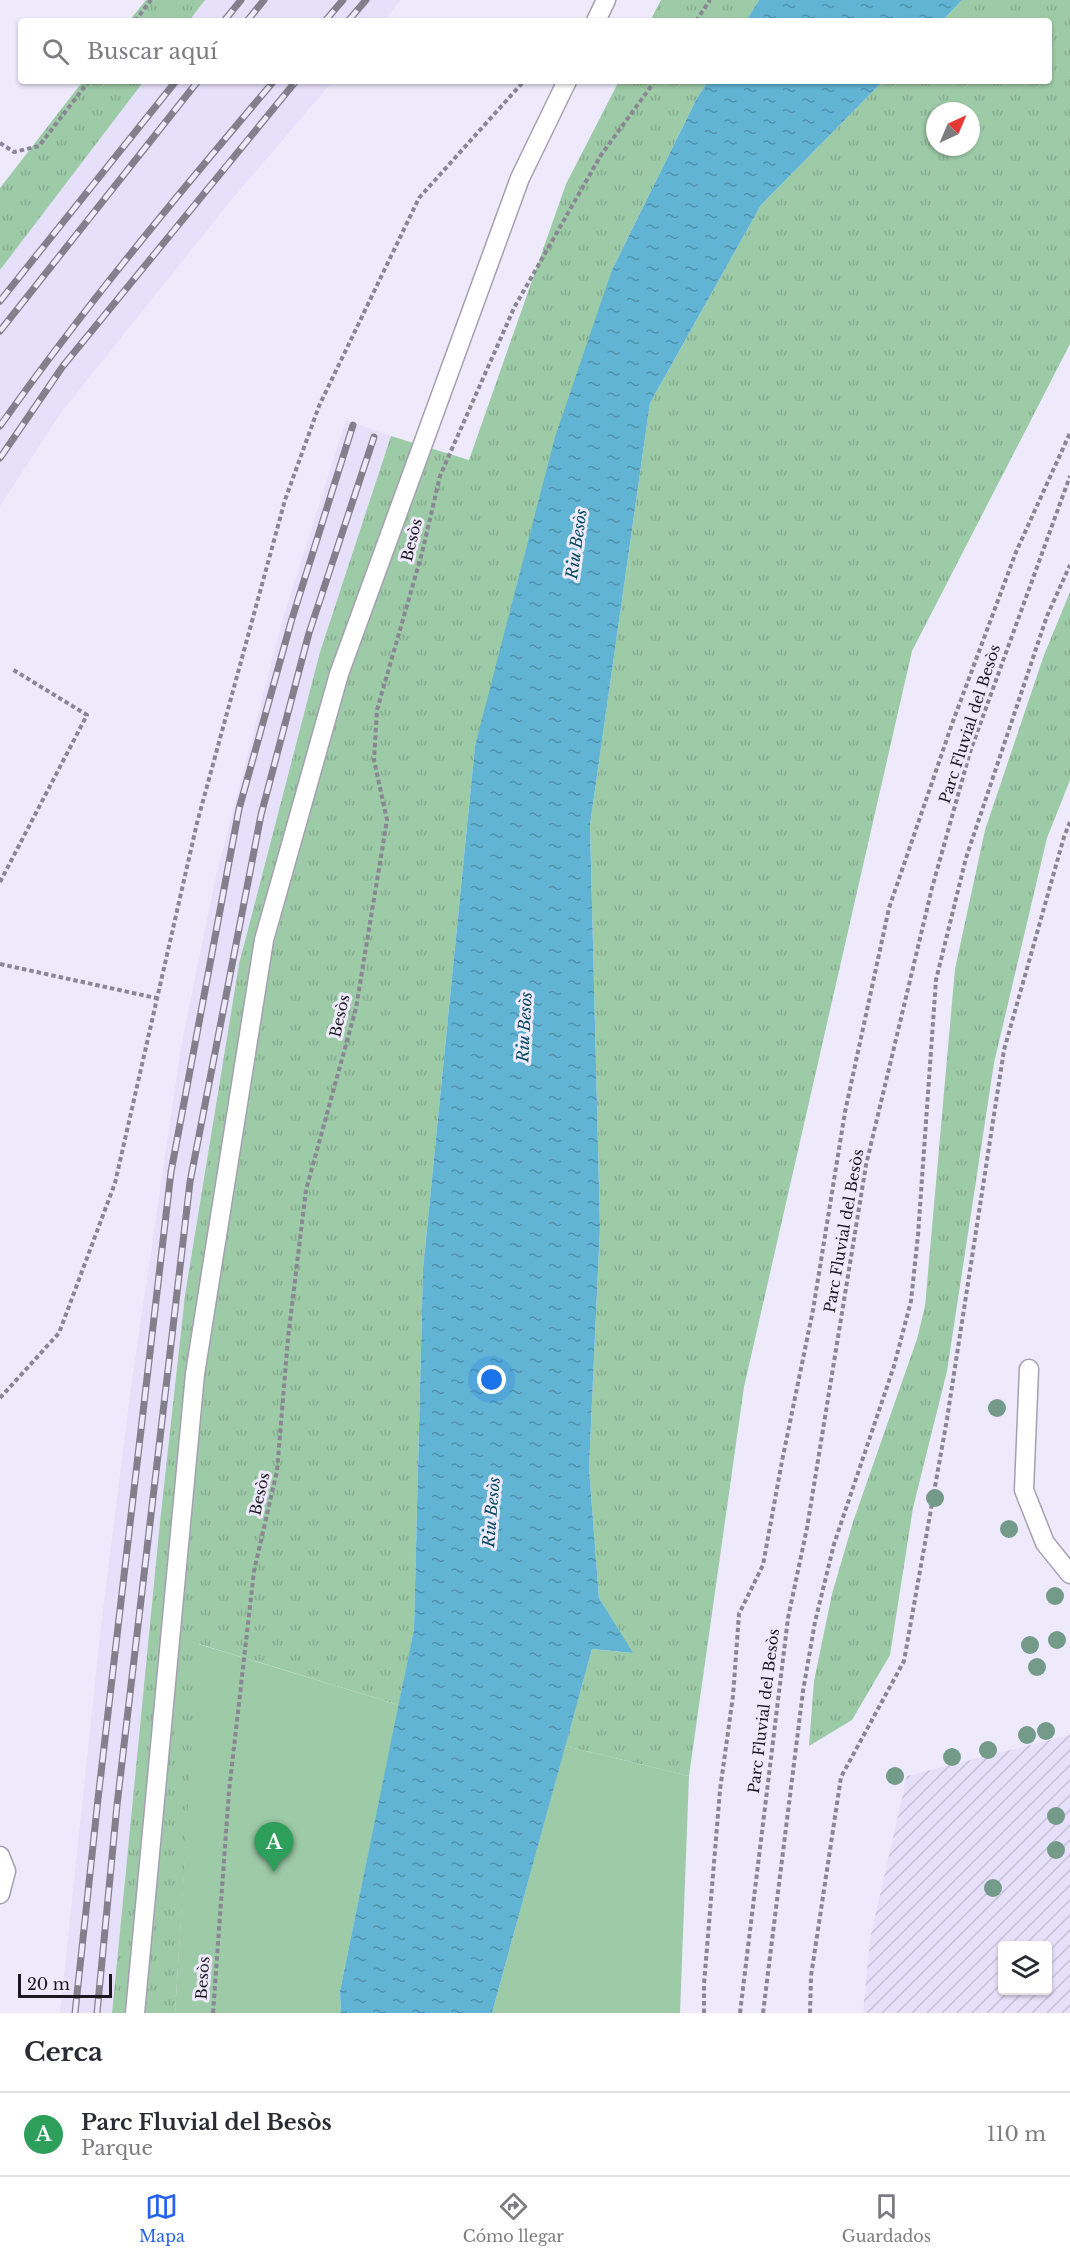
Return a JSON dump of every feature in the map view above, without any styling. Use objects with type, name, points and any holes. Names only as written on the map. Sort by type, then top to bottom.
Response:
[{"type":"lane","points":[[597,18],[606,0]]},
{"type":"lane","points":[[135,2013],[195,1374],[264,940],[339,674],[520,178],[566,84]]},
{"type":"lane","points":[[1029,1369],[1024,1490],[1045,1543],[1070,1574]]},
{"type":"lane","points":[[0,1856],[6,1871],[0,1893]]},
{"type":"path","points":[[137,18],[151,0]]},
{"type":"path","points":[[698,18],[710,0]]},
{"type":"path","points":[[0,143],[14,152],[39,146],[87,84]]},
{"type":"path","points":[[0,1398],[59,1333],[115,1183],[197,823],[285,500],[319,406],[419,198],[521,84]]},
{"type":"path","name":"Besòs","points":[[213,2013],[229,1791],[254,1571],[277,1471],[288,1338],[306,1190],[356,1008],[387,820],[374,760],[377,710],[422,553],[440,476],[514,308],[602,155],[653,84]]},
{"type":"path","points":[[704,2013],[704,1984],[720,1790],[733,1696],[739,1614],[763,1565],[813,1310],[845,1112],[889,908],[952,724],[1016,552],[1070,433]]},
{"type":"path","name":"Parc Fluvial del Besòs","points":[[740,2013],[788,1618],[807,1528],[866,1165],[932,888],[970,752],[1070,476]]},
{"type":"path","points":[[763,2013],[803,1690],[815,1622],[834,1544],[894,1366],[911,1301],[918,1235],[936,980],[966,858],[1047,616],[1070,565]]},
{"type":"path","points":[[0,882],[87,715],[12,669]]},
{"type":"path","points":[[810,2013],[811,1976],[841,1777],[904,1661],[947,1419],[1004,1050],[1070,822]]},
{"type":"path","points":[[0,964],[156,998]]},
{"type":"shaded area","points":[[205,0],[401,0],[386,18],[191,18]]},
{"type":"shaded area","points":[[142,84],[330,84],[233,198],[63,410],[0,506],[0,270]]},
{"type":"shaded area","points":[[346,420],[391,436],[320,652],[239,964],[185,1295],[160,1522],[112,2013],[60,2013],[101,1626],[131,1387],[181,1047],[216,876],[283,618]]},
{"type":"shaded area","points":[[1070,1735],[1070,2013],[863,2013],[870,1939],[907,1776]]},
{"type":"green space","points":[[146,0],[205,0],[191,18],[131,18]]},
{"type":"green space","points":[[661,0],[759,0],[748,18],[652,18]]},
{"type":"green space","points":[[962,0],[1070,0],[1070,344],[912,651],[744,1387],[689,1776],[565,1746],[592,1649],[632,1653],[599,1598],[589,1468],[600,1227],[590,825],[650,403],[761,205],[880,84],[1052,84],[1052,18],[945,18]]},
{"type":"green space","points":[[81,84],[142,84],[0,270],[0,188]]},
{"type":"green space","points":[[617,84],[706,84],[612,270],[475,746],[423,1269],[414,1629],[399,1705],[199,1644],[175,2013],[112,2013],[160,1522],[185,1295],[239,964],[320,652],[391,436],[469,460],[566,184]]},
{"type":"green space","points":[[1070,592],[1070,780],[1047,838],[994,1063],[947,1371],[913,1508],[890,1655],[852,1720],[809,1746],[814,1681],[832,1594],[853,1522],[917,1339],[925,1306],[955,969],[985,830],[1044,655]]},
{"type":"green space","points":[[198,1644],[399,1705],[340,1991],[341,2013],[175,2013]]},
{"type":"green space","points":[[565,1746],[689,1776],[680,2013],[492,2013]]},
{"type":"water","points":[[759,0],[962,0],[945,18],[748,18]]},
{"type":"water","name":"Riu Besòs","points":[[706,84],[880,84],[761,205],[650,403],[590,825],[600,1227],[589,1468],[599,1598],[633,1653],[592,1649],[492,2013],[341,2013],[340,1991],[414,1629],[423,1269],[475,746],[555,437],[612,270]]},
{"type":"railway","points":[[226,18],[241,0]]},
{"type":"railway","points":[[249,18],[264,0]]},
{"type":"railway","points":[[328,18],[343,0]]},
{"type":"railway","points":[[351,18],[366,0]]},
{"type":"railway","points":[[0,301],[174,84]]},
{"type":"railway","points":[[0,331],[196,84]]},
{"type":"railway","points":[[0,426],[133,250],[271,84]]},
{"type":"railway","points":[[0,458],[63,366],[294,84]]},
{"type":"railway","points":[[75,2013],[171,1172],[239,809],[291,622],[353,425]]},
{"type":"railway","points":[[97,2013],[117,1805],[190,1182],[261,815],[309,633],[374,437]]},
{"type":"place","name":"Parc Fluvial del Besòs","points":[[274,1872]]}]
